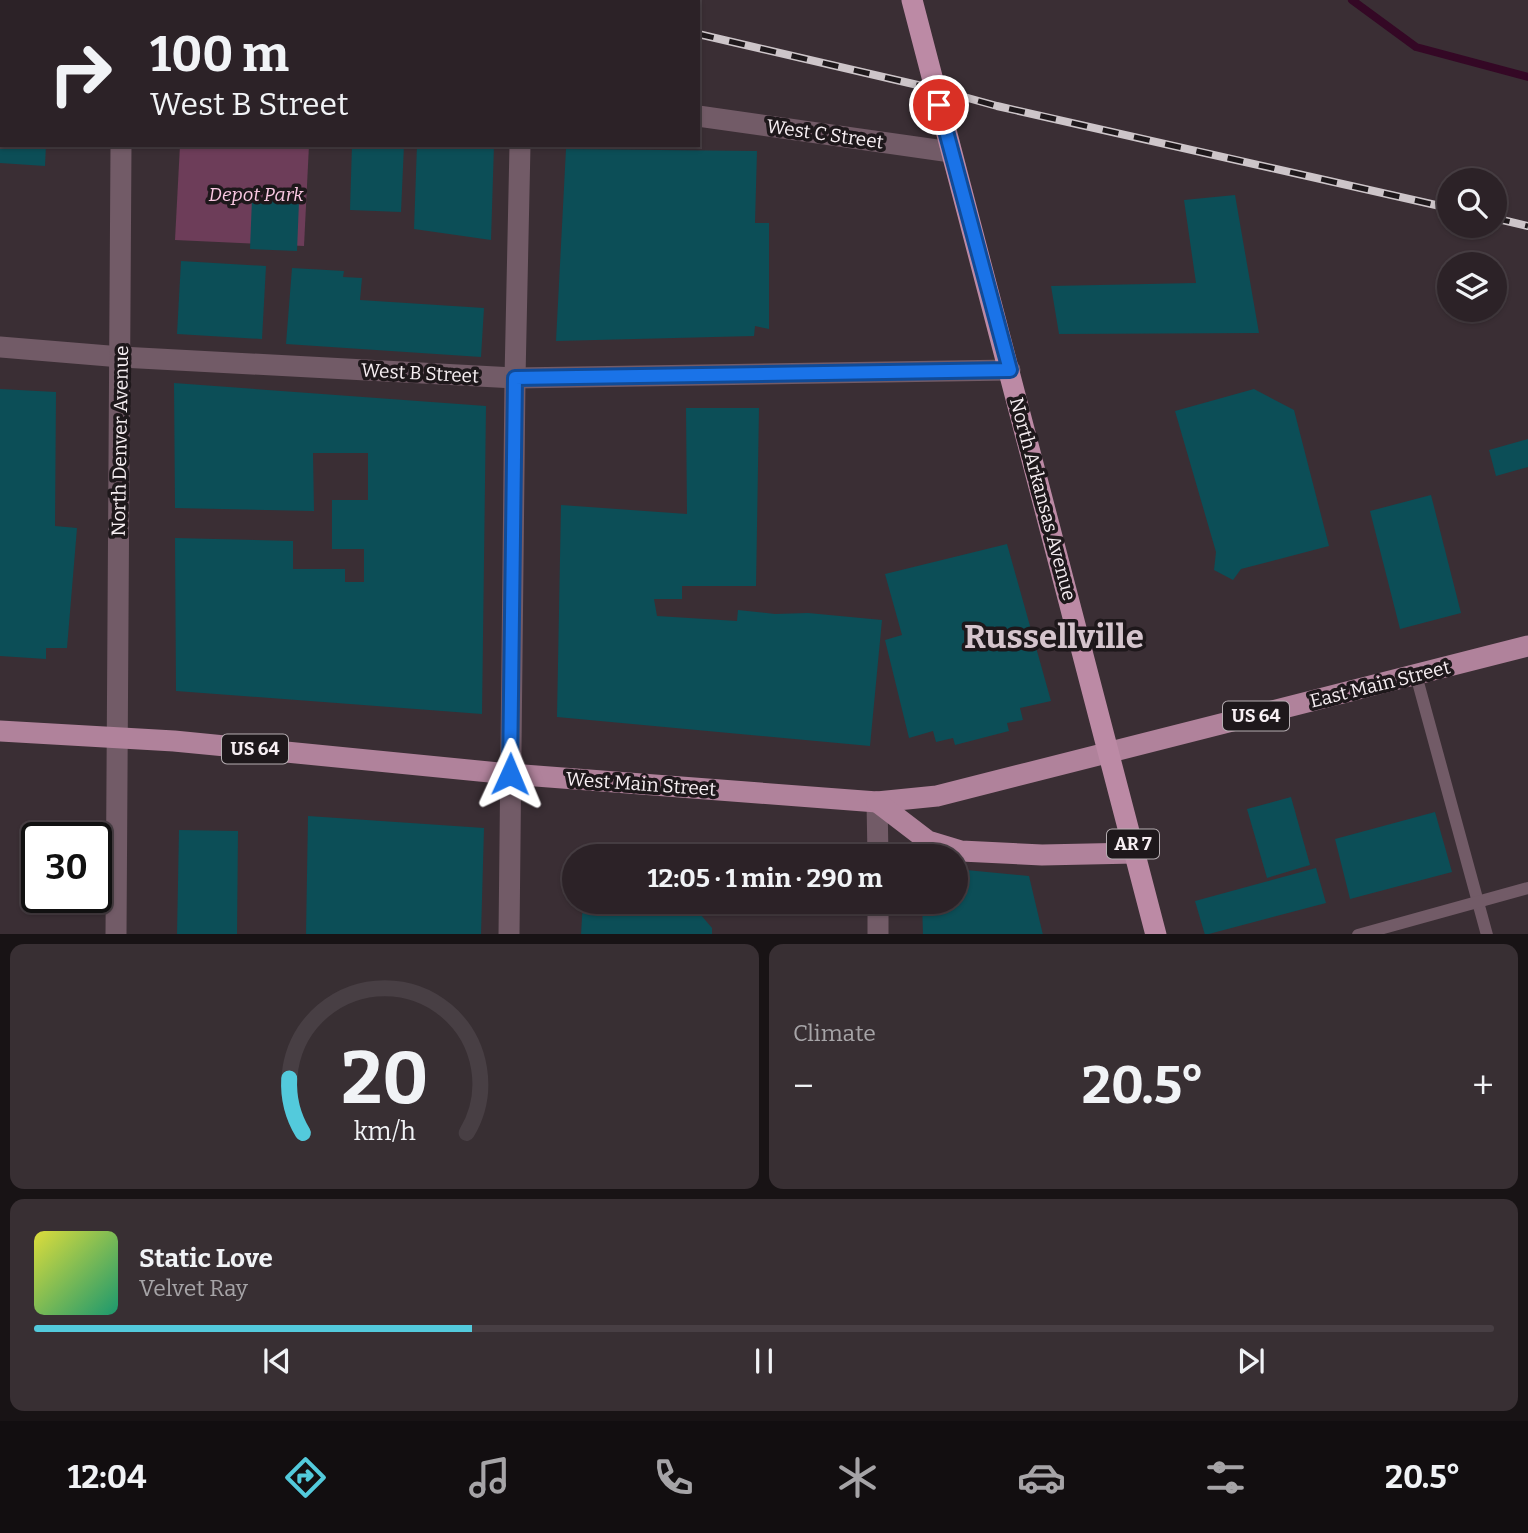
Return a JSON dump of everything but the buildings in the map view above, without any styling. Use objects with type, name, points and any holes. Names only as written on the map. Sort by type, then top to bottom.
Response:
[{"type":"highway","name":"North Arkansas Avenue","points":[[912,0],[1110,754]]},
{"type":"highway","name":"AR 7","points":[[1110,754],[1156,934]]},
{"type":"main road","name":"East Main Street","points":[[1110,754],[1528,646]]},
{"type":"main road","name":"West Main Street","points":[[0,731],[116,737],[510,774],[877,802],[937,796],[1110,754]]},
{"type":"main road","points":[[877,802],[928,841],[961,851],[1042,855],[1135,852]]},
{"type":"street","name":"West C Street","points":[[700,116],[951,152]]},
{"type":"street","name":"North Denver Avenue","points":[[116,934],[121,147]]},
{"type":"street","points":[[509,934],[520,147]]},
{"type":"street","name":"West B Street","points":[[0,346],[121,357],[515,378],[1010,370]]},
{"type":"street","points":[[877,802],[878,844]]},
{"type":"street","points":[[878,914],[878,934]]},
{"type":"lane","points":[[1416,675],[1487,934]]},
{"type":"lane","points":[[1358,934],[1528,888]]},
{"type":"green space","name":"Depot Park","points":[[180,147],[309,147],[304,246],[175,240]]},
{"type":"waterway","points":[[1352,0],[1416,47],[1528,77]]},
{"type":"railway","points":[[700,34],[997,106],[1437,205]]},
{"type":"railway","points":[[1507,221],[1528,226]]},
{"type":"district","name":"Russellville","points":[[1054,637]]},
{"type":"route","points":[[510,774],[515,378],[1010,370],[939,105]]}]
